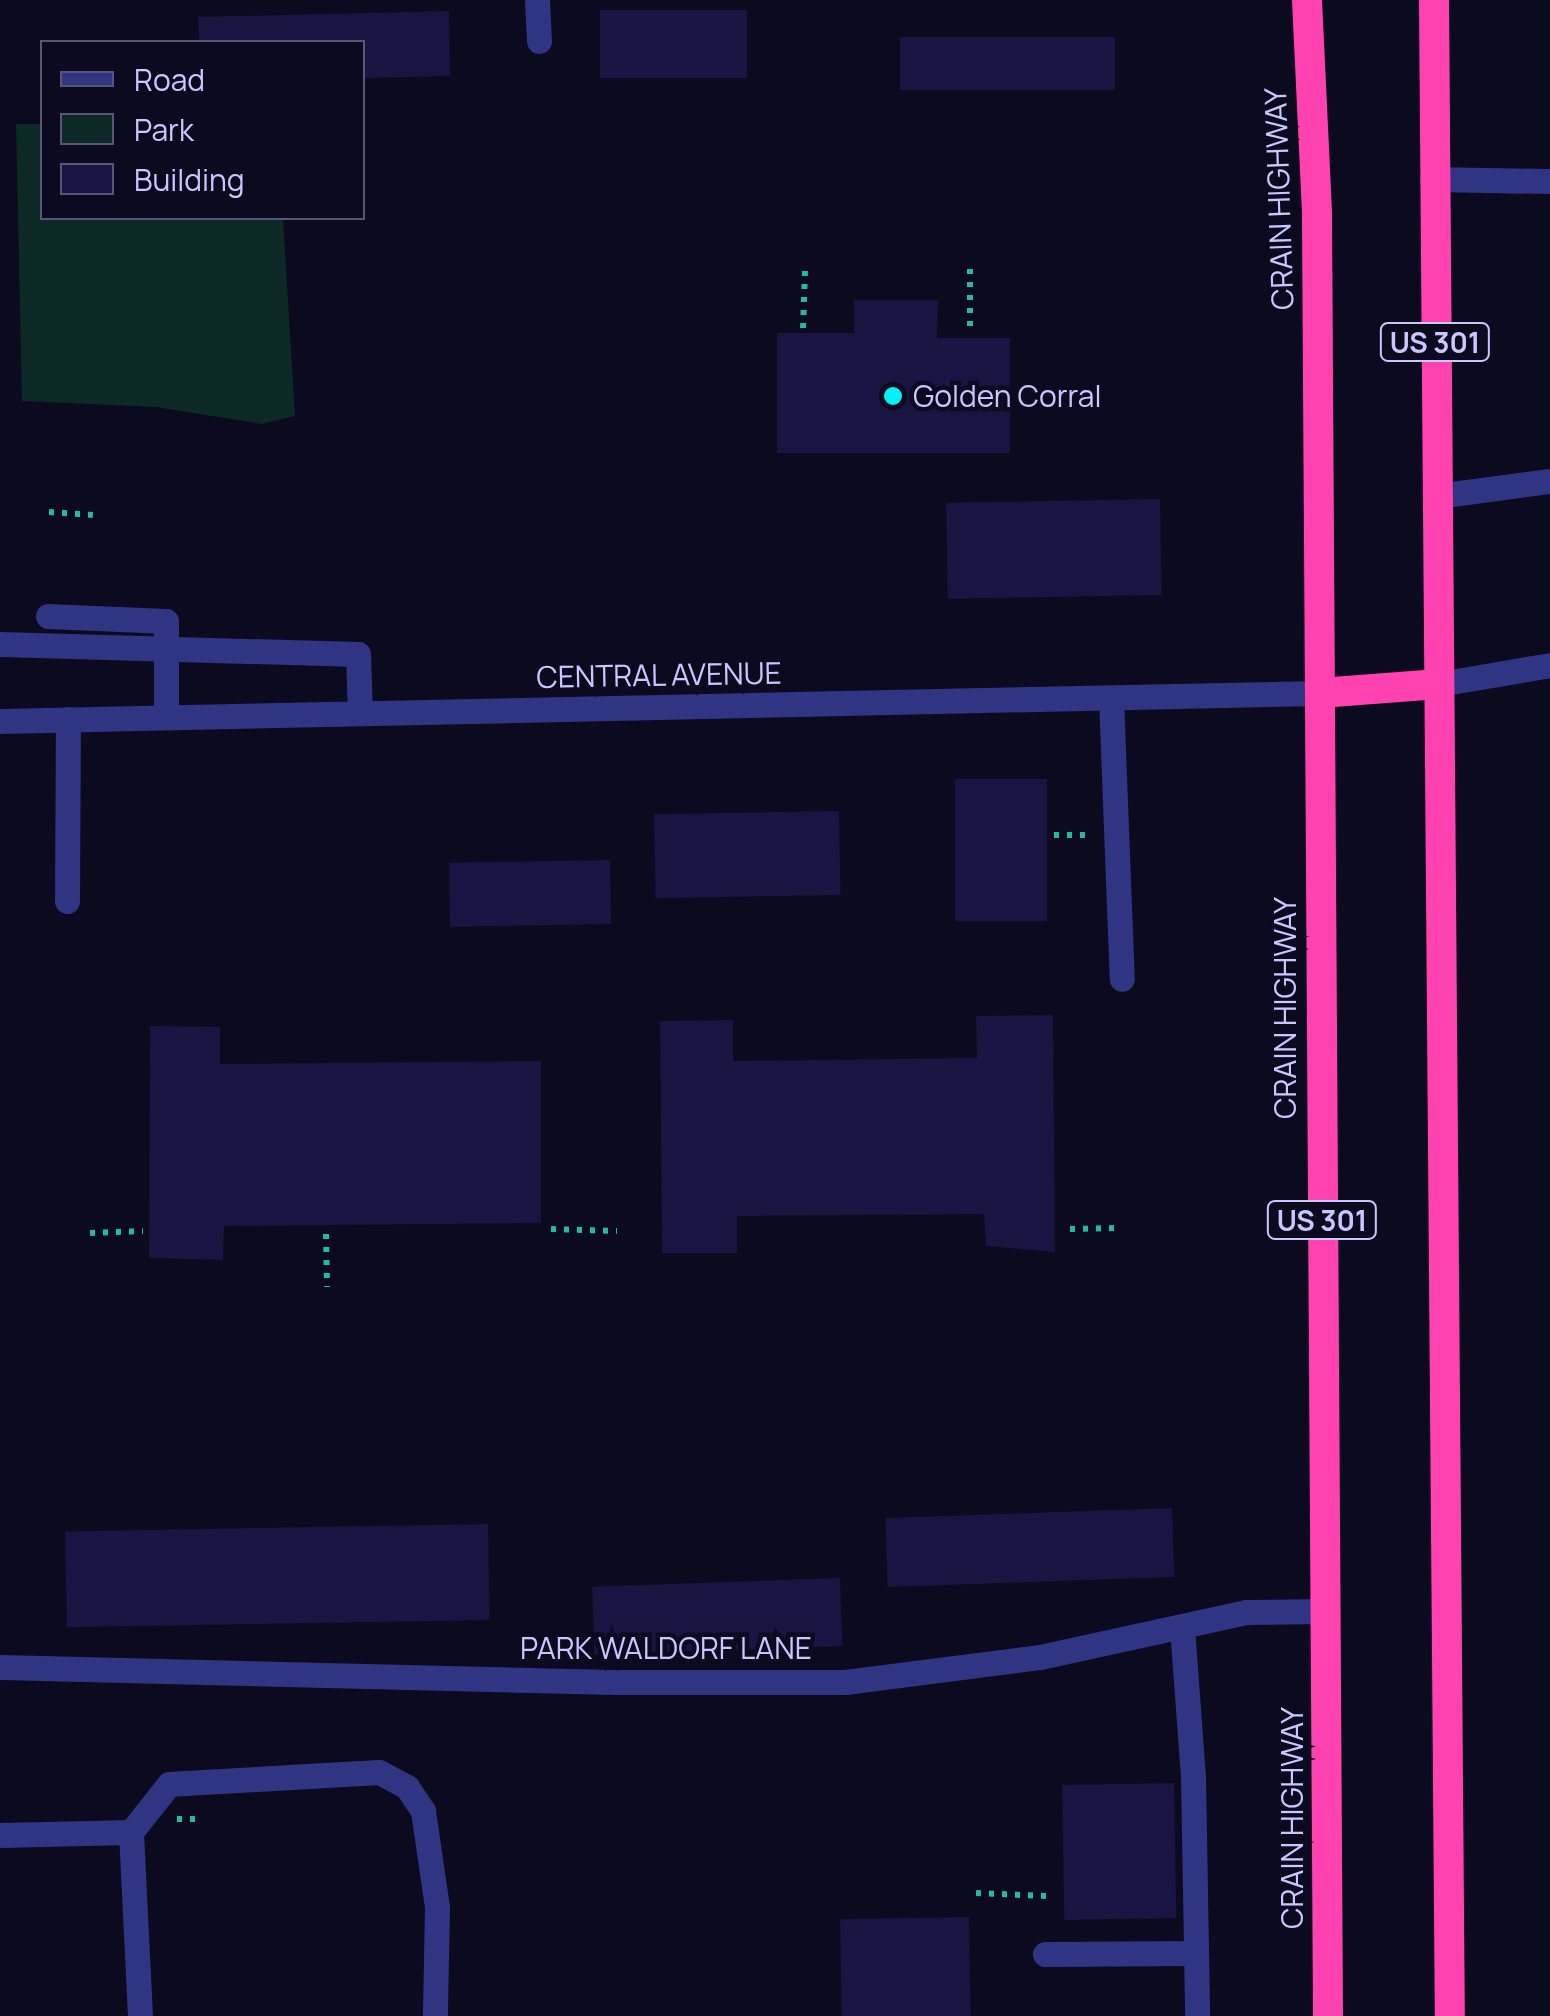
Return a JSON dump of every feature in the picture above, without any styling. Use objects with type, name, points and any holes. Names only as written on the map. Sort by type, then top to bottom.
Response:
[{"type":"highway","name":"CRAIN HIGHWAY","points":[[1307,0],[1317,214],[1328,2016]]},
{"type":"highway","name":"US 301","points":[[1434,0],[1432,178],[1450,2016]]},
{"type":"highway","points":[[1320,693],[1439,684]]},
{"type":"street","points":[[537,0],[539,41]]},
{"type":"street","points":[[1432,178],[1550,181]]},
{"type":"street","points":[[1436,496],[1550,481]]},
{"type":"street","points":[[48,616],[166,622],[166,718]]},
{"type":"street","points":[[0,644],[358,654],[360,713]]},
{"type":"street","points":[[1439,684],[1550,664]]},
{"type":"street","name":"CENTRAL AVENUE","points":[[0,721],[1320,693]]},
{"type":"street","points":[[1111,698],[1122,979]]},
{"type":"street","points":[[67,901],[68,720]]},
{"type":"street","name":"PARK WALDORF LANE","points":[[0,1668],[616,1682],[845,1682],[1040,1657],[1246,1612],[1326,1611]]},
{"type":"street","points":[[1182,1627],[1192,1778],[1197,2016]]},
{"type":"street","points":[[140,2016],[131,1832],[168,1784],[378,1772],[406,1787],[422,1811],[437,1907],[435,2016]]},
{"type":"street","points":[[0,1835],[131,1832]]},
{"type":"street","points":[[1045,1954],[1194,1953]]},
{"type":"path","points":[[970,269],[970,328]]},
{"type":"path","points":[[804,328],[806,270]]},
{"type":"path","points":[[49,512],[93,515]]},
{"type":"path","points":[[1070,1229],[1119,1228]]},
{"type":"path","points":[[551,1230],[616,1230]]},
{"type":"path","points":[[90,1233],[143,1231]]},
{"type":"path","points":[[326,1234],[326,1287]]},
{"type":"path","points":[[976,1893],[1046,1896]]},
{"type":"green space","points":[[16,124],[40,124],[40,220],[283,220],[295,416],[262,424],[156,407],[22,401]]},
{"type":"building","points":[[600,10],[747,10],[747,78],[600,78]]},
{"type":"building","points":[[449,11],[450,76],[365,78],[365,40],[199,40],[198,17]]},
{"type":"building","points":[[900,37],[1115,37],[1115,90],[900,90]]},
{"type":"building","name":"Golden Corral","points":[[854,300],[938,300],[937,338],[1010,338],[1010,453],[777,453],[777,333],[854,333]]},
{"type":"building","points":[[1160,499],[1162,595],[948,599],[946,503]]},
{"type":"building","points":[[955,779],[1047,779],[1047,921],[955,921]]},
{"type":"building","points":[[839,811],[840,895],[655,898],[654,814]]},
{"type":"building","points":[[610,860],[611,924],[450,927],[449,863]]},
{"type":"building","points":[[1053,1015],[1055,1252],[986,1246],[984,1214],[737,1216],[737,1253],[662,1253],[660,1021],[733,1020],[733,1061],[977,1058],[976,1016]]},
{"type":"building","points":[[150,1026],[220,1027],[220,1064],[541,1061],[541,1223],[224,1226],[223,1260],[149,1258]]},
{"type":"building","points":[[1172,1508],[1174,1577],[888,1587],[885,1518]]},
{"type":"building","points":[[488,1524],[490,1620],[67,1627],[65,1531]]},
{"type":"building","points":[[840,1578],[842,1646],[595,1655],[592,1587]]},
{"type":"building","points":[[1174,1783],[1176,1918],[1064,1920],[1062,1785]]},
{"type":"building","points":[[969,1917],[971,2016],[842,2016],[840,1919]]},
{"type":"place","name":"Golden Corral","points":[[893,396]]}]
